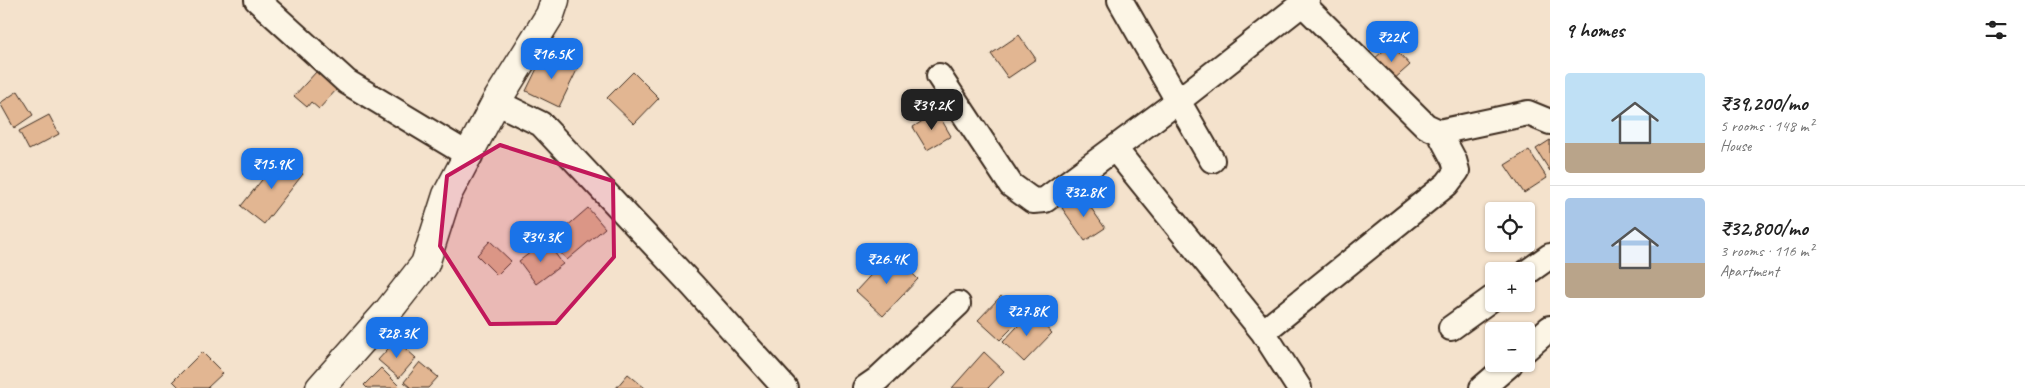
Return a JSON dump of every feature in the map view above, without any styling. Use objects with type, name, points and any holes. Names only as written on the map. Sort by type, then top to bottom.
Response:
[{"type":"street","points":[[257,0],[347,82],[470,156]]},
{"type":"street","points":[[320,388],[425,264],[447,195],[470,156],[496,102],[550,15],[555,0]]},
{"type":"street","points":[[1120,0],[1212,160]]},
{"type":"street","points":[[939,76],[1011,185],[1033,201],[1045,200],[1115,149],[1178,102],[1304,1],[1308,9],[1426,126],[1439,132],[1528,113],[1550,122]]},
{"type":"street","points":[[496,102],[541,124],[693,286],[782,387]]},
{"type":"street","points":[[1264,332],[1447,184],[1457,171],[1454,160],[1439,132]]},
{"type":"street","points":[[1115,149],[1264,332],[1299,388]]},
{"type":"street","points":[[1535,267],[1550,256]]},
{"type":"street","points":[[865,388],[878,379],[958,304]]},
{"type":"street","points":[[1452,328],[1485,304]]},
{"type":"street","points":[[1535,341],[1550,328]]},
{"type":"street","points":[[1482,388],[1501,372]]},
{"type":"highlighted area","points":[[500,145],[613,181],[614,257],[556,323],[490,324],[440,246],[447,176]]},
{"type":"building","points":[[1019,35],[1036,59],[1008,78],[991,54]]},
{"type":"building","points":[[1391,44],[1410,65],[1392,81],[1373,60]]},
{"type":"building","points":[[545,52],[578,68],[559,107],[526,91]]},
{"type":"building","points":[[317,71],[337,89],[319,109],[311,102],[307,107],[294,96]]},
{"type":"building","points":[[633,72],[659,98],[634,124],[607,98]]},
{"type":"building","points":[[18,91],[33,115],[14,128],[0,103]]},
{"type":"building","points":[[937,112],[951,136],[927,150],[913,127]]},
{"type":"building","points":[[49,115],[59,134],[29,150],[19,131]]},
{"type":"building","points":[[1550,140],[1550,171],[1536,149]]},
{"type":"building","points":[[1529,150],[1547,178],[1524,193],[1505,165]]},
{"type":"building","points":[[281,156],[303,174],[264,224],[241,206]]},
{"type":"building","points":[[1082,195],[1105,228],[1085,241],[1062,208]]},
{"type":"building","points":[[588,208],[605,228],[567,260],[550,241]]},
{"type":"building","points":[[490,241],[511,261],[497,275],[477,255]]},
{"type":"building","points":[[546,241],[563,264],[536,284],[519,261]]},
{"type":"building","points":[[891,253],[918,279],[883,316],[856,291]]},
{"type":"building","points":[[1001,296],[1023,317],[1000,340],[978,320]]},
{"type":"building","points":[[1030,313],[1052,333],[1024,362],[1003,342]]},
{"type":"building","points":[[396,340],[416,358],[399,378],[378,360]]},
{"type":"building","points":[[202,352],[223,373],[207,388],[180,388],[173,381]]},
{"type":"building","points":[[984,352],[1004,371],[988,388],[952,388]]},
{"type":"building","points":[[420,362],[438,377],[428,388],[411,388],[404,382]]},
{"type":"building","points":[[381,368],[401,388],[367,388],[364,385]]},
{"type":"building","points":[[628,374],[645,388],[616,388]]}]
